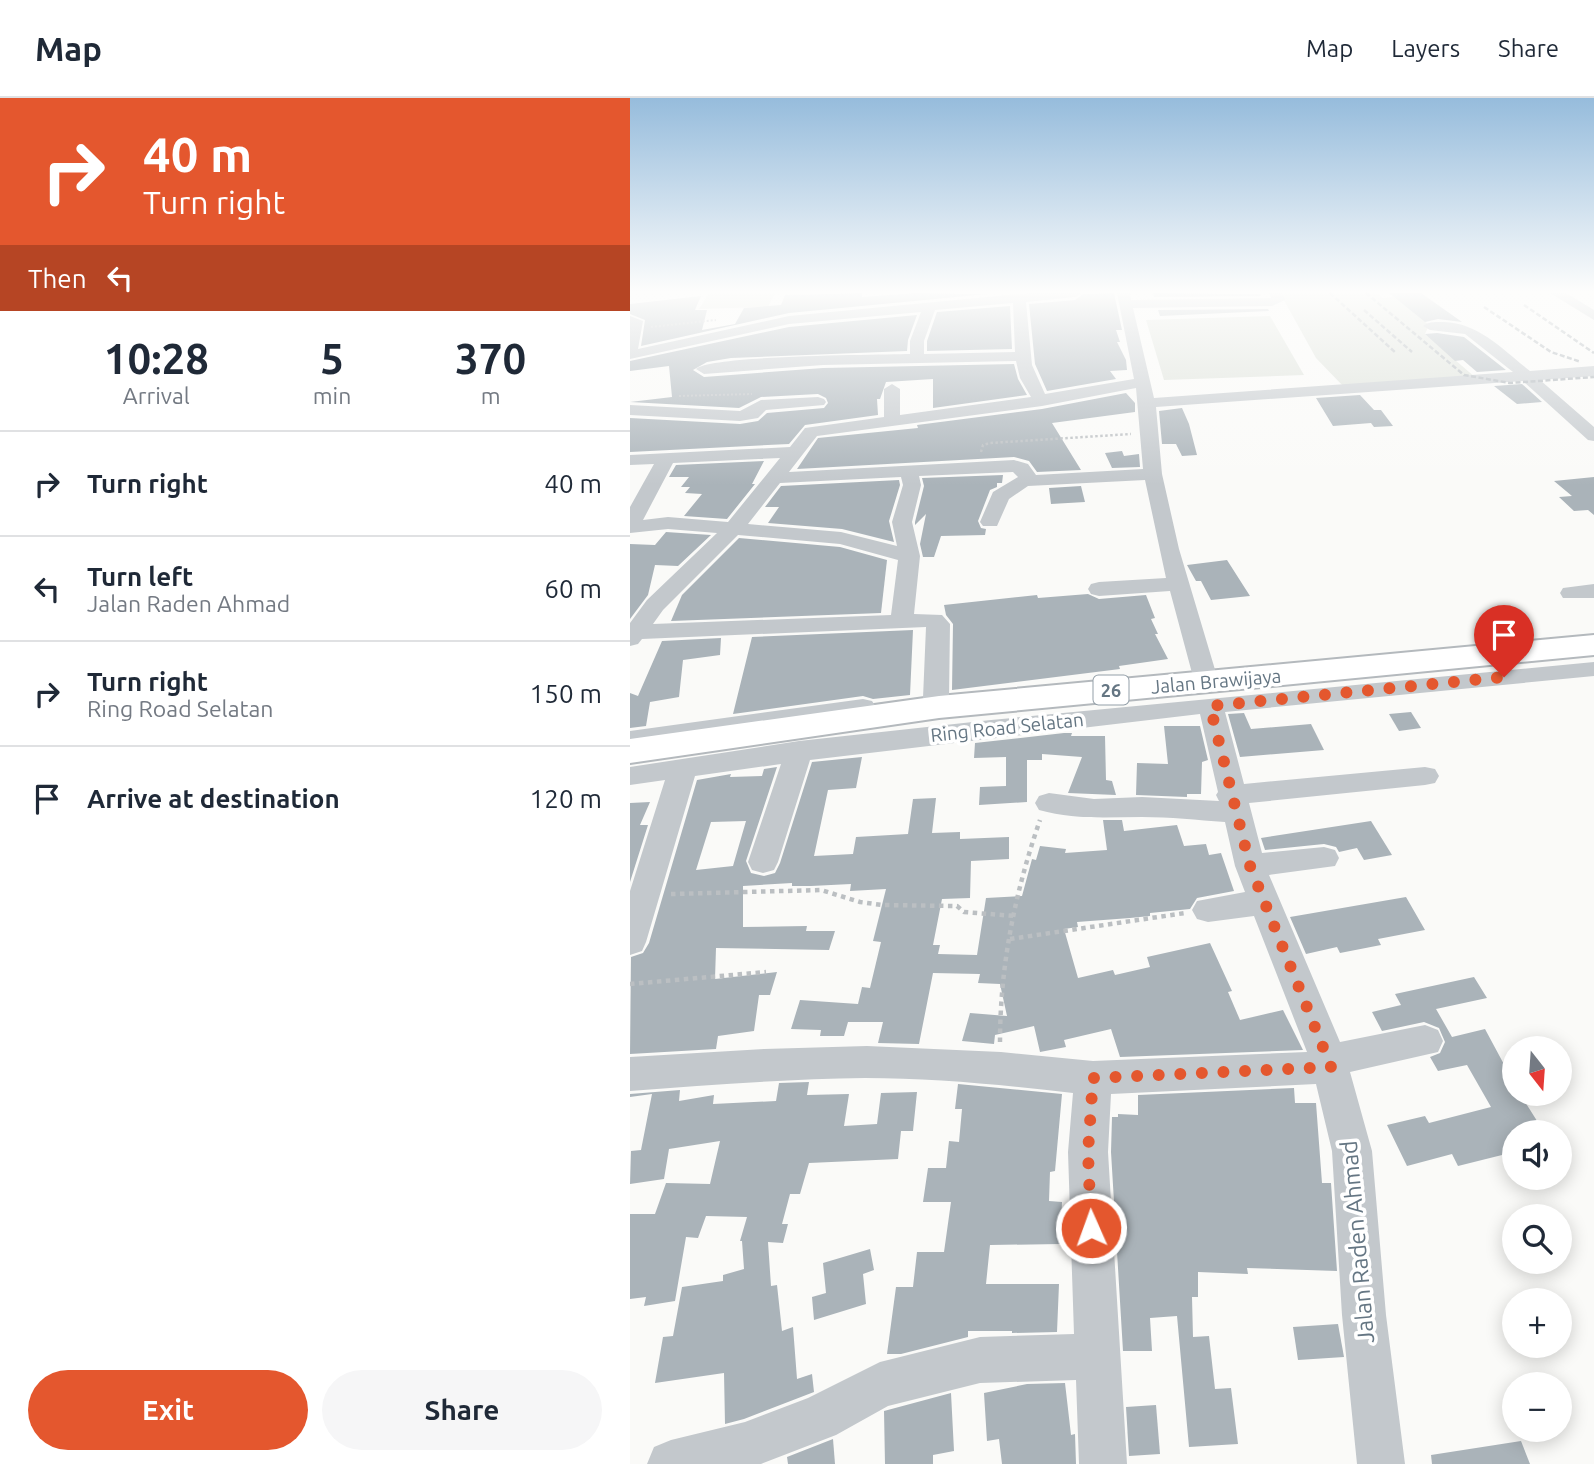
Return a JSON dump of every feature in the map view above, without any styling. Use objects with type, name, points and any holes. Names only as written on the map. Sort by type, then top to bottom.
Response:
[{"type":"highway","name":"Jalan Brawijaya","points":[[630,751],[939,706],[1258,672],[1594,645]]},
{"type":"highway","name":"Jalan Brawijaya","points":[[630,765],[796,739],[1152,707],[1594,659]]},
{"type":"street","points":[[694,357],[702,376],[795,357]]},
{"type":"street","points":[[633,634],[655,605],[734,528],[797,452],[811,432],[835,357]]},
{"type":"street","points":[[896,357],[918,360],[1003,357]]},
{"type":"street","points":[[1022,357],[1028,383],[1042,401]]},
{"type":"street","name":"Jalan Raden Ahmad","points":[[1139,357],[1141,382],[1147,403],[1153,474],[1250,866],[1239,905],[1317,1065],[1352,1151],[1364,1315],[1381,1464]]},
{"type":"street","points":[[1503,357],[1594,436]]},
{"type":"street","points":[[1147,403],[1594,371]]},
{"type":"street","points":[[811,432],[1042,401],[1141,382]]},
{"type":"street","points":[[892,389],[892,421]]},
{"type":"street","points":[[630,410],[746,416],[755,413],[761,405],[822,391]]},
{"type":"street","points":[[630,526],[660,458],[666,433],[686,414]]},
{"type":"street","points":[[630,460],[797,452]]},
{"type":"street","points":[[776,478],[1018,467],[1030,479]]},
{"type":"street","points":[[902,621],[909,556],[902,522],[912,485],[909,472]]},
{"type":"street","points":[[990,522],[1000,496],[1006,490],[1030,479],[1153,474]]},
{"type":"street","points":[[630,526],[653,523],[734,528],[858,541],[909,556]]},
{"type":"street","points":[[1099,589],[1179,584]]},
{"type":"street","points":[[1571,593],[1594,591]]},
{"type":"street","points":[[633,634],[931,620],[938,623],[936,698]]},
{"type":"street","name":"Ring Road Selatan","points":[[1209,700],[1258,672],[1594,636]]},
{"type":"street","name":"Ring Road Selatan","points":[[630,740],[936,698],[1209,700],[1594,669]]},
{"type":"street","points":[[1152,707],[1160,726],[1209,700]]},
{"type":"street","name":"Ring Road Selatan","points":[[630,776],[799,750],[1152,707]]},
{"type":"street","points":[[763,862],[799,750]]},
{"type":"street","points":[[630,942],[639,899],[683,768]]},
{"type":"street","points":[[1049,803],[1094,809],[1233,804],[1425,776]]},
{"type":"street","points":[[1250,866],[1324,858]]},
{"type":"street","points":[[630,1074],[764,1065],[867,1062],[1001,1068],[1093,1078],[1317,1065],[1425,1041]]},
{"type":"street","points":[[1093,1078],[1088,1152],[1103,1464]]},
{"type":"street","points":[[671,1464],[745,1455],[880,1385],[980,1360],[1097,1356]]},
{"type":"path","points":[[676,396],[754,394]]},
{"type":"path","points":[[978,468],[982,447],[990,443],[1150,433]]},
{"type":"path","points":[[1001,1068],[1000,999],[1010,939],[1025,863],[1049,803]]},
{"type":"path","points":[[639,899],[821,890],[860,902],[957,906],[964,912],[1015,916]]},
{"type":"path","points":[[1010,939],[1239,905]]},
{"type":"path","points":[[630,984],[766,972]]},
{"type":"shaded area","points":[[1157,357],[1293,357],[1304,375],[1164,380]]},
{"type":"shaded area","points":[[1451,357],[1476,378],[1344,387],[1316,358]]},
{"type":"building","points":[[650,357],[763,357],[707,362],[693,370],[704,377],[823,368],[1014,364],[1018,379],[1027,395],[933,408],[933,379],[886,382],[880,399],[877,399],[878,415],[805,425],[789,444],[630,452],[630,418],[740,424],[758,421],[767,413],[824,408],[828,403],[826,398],[818,394],[761,397],[739,408],[630,402],[672,397],[669,366],[630,371],[630,361]]},
{"type":"building","points":[[1034,357],[1124,357],[1127,370],[1110,371],[1116,379],[1047,391]]},
{"type":"building","points":[[1450,357],[1489,357],[1506,370],[1477,372],[1463,360],[1455,361]]},
{"type":"building","points":[[1522,384],[1542,402],[1517,404],[1494,386]]},
{"type":"building","points":[[1126,393],[1135,403],[1135,412],[1052,423],[1081,470],[1037,472],[1029,461],[1014,457],[797,469],[818,438],[918,428],[917,425],[1042,409]]},
{"type":"building","points":[[1360,395],[1374,410],[1381,410],[1393,426],[1374,427],[1371,423],[1333,426],[1316,398]]},
{"type":"building","points":[[1182,408],[1197,455],[1182,456],[1176,444],[1162,444],[1159,411]]},
{"type":"building","points":[[1122,451],[1124,456],[1139,454],[1140,467],[1112,468],[1105,453]]},
{"type":"building","points":[[764,461],[752,484],[755,484],[727,519],[684,516],[702,494],[685,493],[690,487],[681,487],[689,477],[669,477],[676,465]]},
{"type":"building","points":[[1003,475],[1002,483],[997,483],[997,487],[990,490],[978,521],[981,528],[986,529],[985,535],[941,536],[934,557],[923,557],[920,544],[926,514],[915,525],[924,486],[922,478]]},
{"type":"building","points":[[1594,477],[1594,515],[1588,510],[1574,511],[1559,497],[1572,496],[1554,481]]},
{"type":"building","points":[[899,480],[900,485],[889,521],[894,542],[842,529],[768,523],[779,507],[765,507],[781,486]]},
{"type":"building","points":[[1081,486],[1085,502],[1051,504],[1049,488]]},
{"type":"building","points":[[666,532],[711,535],[678,566],[655,565],[648,595],[630,619],[630,544],[655,545]]},
{"type":"building","points":[[739,538],[840,547],[887,560],[881,613],[671,621],[682,595]]},
{"type":"building","points":[[1227,560],[1250,596],[1211,600],[1201,581],[1196,581],[1187,565]]},
{"type":"building","points":[[1088,594],[1099,599],[1146,595],[1155,618],[1151,619],[1158,634],[1155,634],[1168,659],[1119,666],[1120,669],[952,690],[953,624],[946,615],[944,605],[1037,595],[1038,598]]},
{"type":"building","points":[[913,630],[910,695],[873,699],[863,696],[733,714],[752,637]]},
{"type":"building","points":[[721,638],[720,655],[683,660],[679,697],[650,702],[646,726],[630,728],[630,693],[638,696],[662,641]]},
{"type":"building","points":[[1411,712],[1421,728],[1399,731],[1389,714]]},
{"type":"building","points":[[1244,713],[1251,729],[1311,724],[1324,750],[1240,757],[1228,714]]},
{"type":"building","points":[[1164,726],[1200,726],[1208,760],[1202,762],[1201,794],[1187,794],[1187,797],[1136,795],[1137,763],[1168,764]]},
{"type":"building","points":[[1072,733],[1071,736],[1105,736],[1106,780],[1112,781],[1116,795],[1068,793],[1082,757],[1042,754],[1042,760],[1027,760],[1027,802],[979,805],[980,787],[1006,786],[1006,757],[974,758],[975,743]]},
{"type":"building","points":[[862,757],[856,788],[828,790],[814,856],[853,854],[856,837],[908,834],[913,799],[936,798],[932,833],[960,832],[960,839],[1009,837],[1009,859],[971,861],[970,898],[942,899],[933,945],[940,945],[938,954],[977,955],[986,898],[1022,896],[1032,859],[1036,860],[1040,846],[1066,849],[1065,853],[1107,850],[1103,820],[1122,820],[1124,831],[1177,825],[1184,846],[1206,844],[1209,855],[1221,853],[1234,891],[1197,898],[1190,909],[1150,913],[1150,916],[1077,922],[1078,927],[1064,929],[1078,978],[1113,970],[1115,975],[1150,967],[1147,957],[1210,943],[1232,991],[1228,992],[1240,1020],[1283,1010],[1303,1050],[1120,1057],[1111,1029],[1064,1040],[1066,1047],[1040,1052],[1034,1026],[995,1035],[994,1044],[962,1041],[970,1013],[1007,1016],[1000,984],[978,983],[980,974],[933,973],[919,1044],[878,1043],[883,1022],[848,1022],[844,1036],[820,1036],[821,1030],[791,1029],[800,1000],[858,1004],[862,987],[870,988],[881,942],[873,941],[886,889],[850,891],[851,884],[792,886],[792,883],[743,886],[743,927],[807,926],[806,931],[835,931],[829,950],[716,948],[715,979],[777,972],[770,995],[759,995],[754,1031],[718,1036],[716,1049],[630,1054],[631,957],[643,953],[649,943],[697,780],[731,774],[730,777],[762,776],[764,769],[777,767],[746,861],[751,873],[764,876],[775,873],[780,863],[812,762]],"holes":[[[746,821],[733,866],[696,870],[711,822]]]},
{"type":"building","points":[[650,802],[640,825],[648,825],[630,882],[630,803]]},
{"type":"building","points":[[1371,821],[1392,855],[1364,860],[1357,848],[1339,852],[1336,847],[1324,844],[1265,850],[1261,838]]},
{"type":"building","points":[[1406,897],[1425,930],[1378,939],[1381,945],[1340,953],[1337,947],[1306,954],[1290,917]]},
{"type":"building","points":[[1474,977],[1487,998],[1436,1009],[1452,1037],[1485,1029],[1502,1061],[1502,1106],[1528,1106],[1536,1120],[1502,1120],[1502,1155],[1458,1166],[1452,1154],[1407,1166],[1387,1125],[1425,1116],[1429,1123],[1491,1107],[1467,1065],[1438,1071],[1430,1057],[1440,1053],[1445,1042],[1439,1028],[1424,1022],[1382,1031],[1372,1012],[1401,1005],[1395,994]]},
{"type":"building","points":[[809,1082],[807,1095],[849,1094],[844,1126],[877,1124],[881,1093],[917,1092],[913,1131],[901,1131],[898,1159],[809,1163],[800,1194],[790,1194],[782,1224],[788,1224],[783,1243],[768,1242],[771,1286],[777,1285],[782,1331],[793,1327],[797,1379],[812,1374],[814,1392],[725,1424],[724,1373],[655,1383],[663,1337],[673,1336],[682,1287],[723,1281],[723,1275],[744,1269],[740,1241],[747,1217],[706,1216],[698,1238],[686,1237],[675,1301],[644,1306],[646,1297],[630,1299],[630,1214],[655,1214],[666,1183],[710,1184],[720,1141],[669,1149],[664,1179],[630,1184],[631,1151],[641,1150],[652,1094],[630,1097],[630,1094],[680,1090],[679,1101],[714,1095],[713,1104],[776,1101],[779,1083]]},
{"type":"building","points":[[958,1084],[1062,1094],[1055,1171],[1050,1172],[1049,1201],[1062,1202],[1060,1244],[990,1245],[986,1284],[1059,1284],[1057,1332],[968,1331],[968,1337],[901,1354],[887,1354],[896,1287],[913,1287],[917,1252],[944,1252],[951,1202],[923,1202],[928,1168],[946,1168],[949,1141],[959,1142],[962,1109],[955,1109]]},
{"type":"building","points":[[1294,1088],[1295,1103],[1316,1103],[1322,1183],[1331,1183],[1337,1271],[1247,1268],[1248,1274],[1198,1272],[1198,1297],[1192,1297],[1193,1337],[1209,1336],[1215,1389],[1231,1388],[1238,1444],[1189,1447],[1177,1316],[1150,1318],[1152,1351],[1123,1351],[1111,1152],[1112,1117],[1118,1117],[1118,1114],[1138,1115],[1138,1095]]},
{"type":"building","points":[[870,1249],[874,1270],[863,1274],[866,1304],[814,1320],[812,1297],[826,1293],[823,1263]]},
{"type":"building","points":[[1338,1324],[1344,1357],[1298,1360],[1293,1327]]},
{"type":"building","points":[[1065,1383],[1071,1435],[1075,1434],[1076,1464],[1002,1464],[999,1439],[987,1441],[984,1393],[1027,1384]]},
{"type":"building","points":[[951,1393],[954,1451],[933,1455],[933,1464],[885,1464],[884,1411]]},
{"type":"building","points":[[1156,1405],[1160,1454],[1129,1456],[1126,1407]]},
{"type":"building","points":[[833,1439],[835,1464],[788,1464],[787,1457]]},
{"type":"building","points":[[1521,1442],[1530,1464],[1432,1464],[1431,1455]]},
{"type":"railway","points":[[1442,357],[1464,375],[1510,383],[1594,377]]},
{"type":"railway","points":[[1565,357],[1581,362]]},
{"type":"route","points":[[1091,1228],[1088,1152],[1093,1078],[1331,1067],[1250,866],[1230,795],[1210,706],[1504,677]]}]
